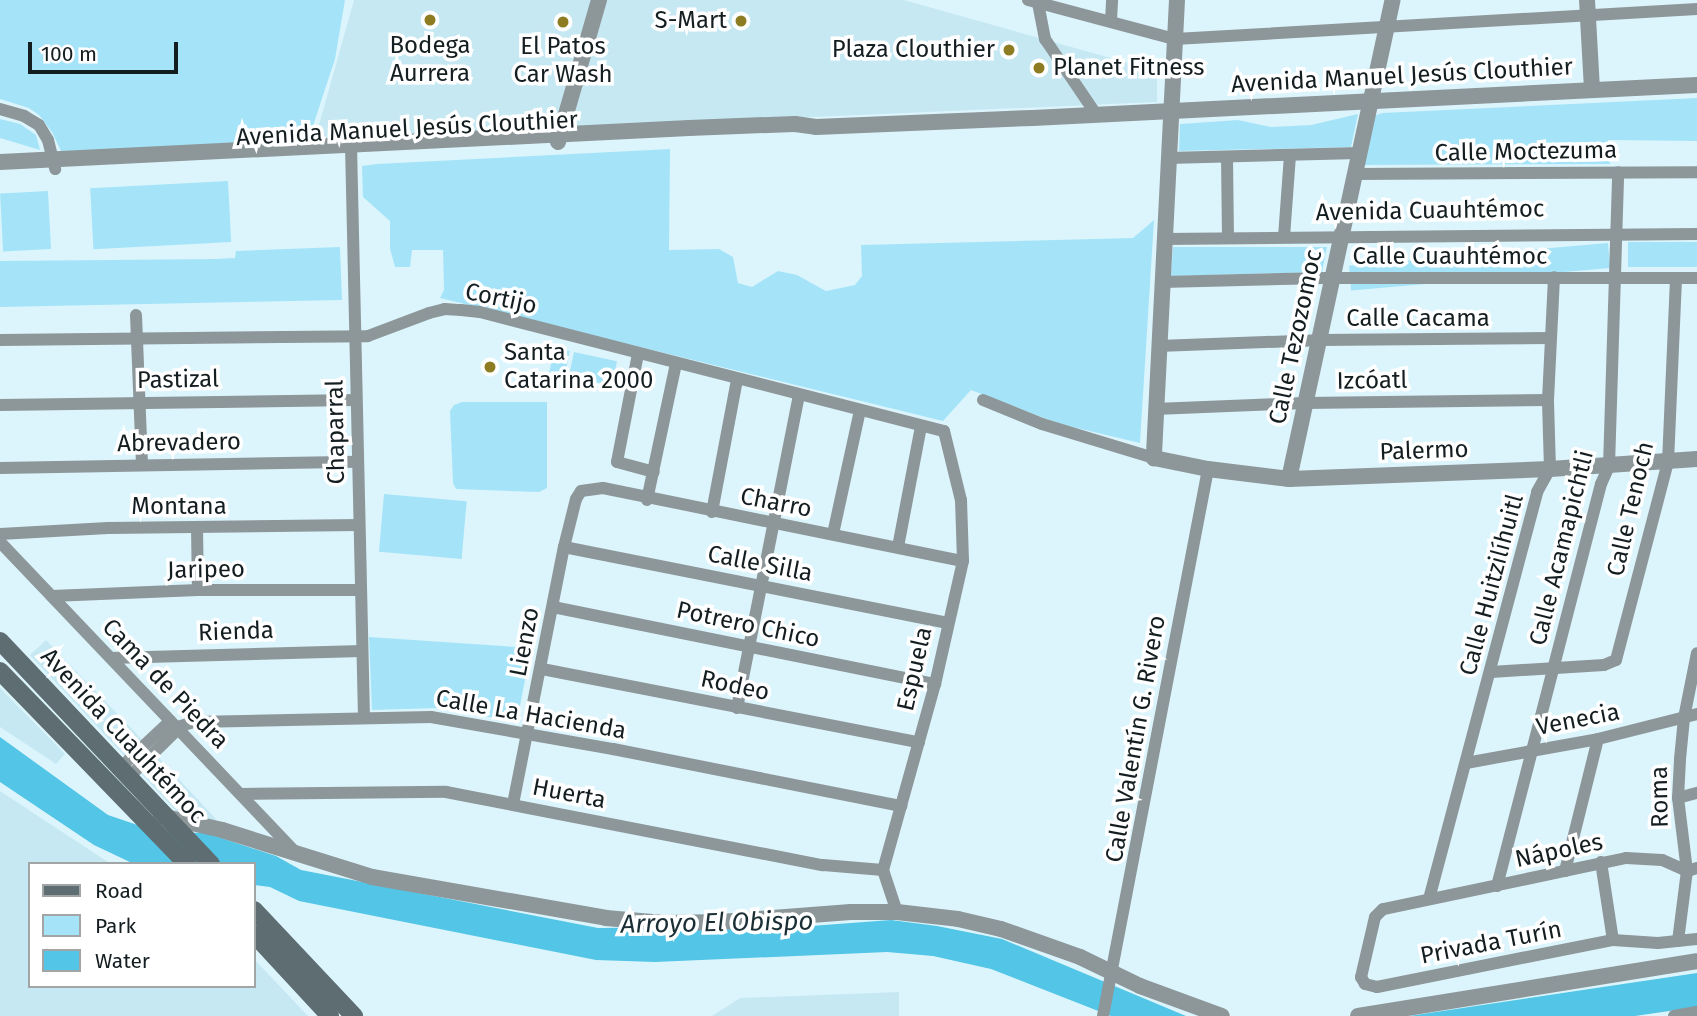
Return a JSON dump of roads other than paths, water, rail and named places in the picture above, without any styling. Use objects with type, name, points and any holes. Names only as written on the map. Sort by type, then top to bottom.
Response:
[{"type":"main road","name":"Avenida Cuauhtémoc","points":[[0,641],[209,862]]},
{"type":"main road","name":"Avenida Cuauhtémoc","points":[[0,671],[185,862]]},
{"type":"main road","points":[[256,912],[354,1016]]},
{"type":"main road","points":[[256,936],[330,1016]]},
{"type":"street","points":[[559,139],[599,0]]},
{"type":"street","points":[[1111,21],[1112,0]]},
{"type":"street","points":[[983,400],[1042,424],[1154,458],[1177,0]]},
{"type":"street","name":"Calle Tezozomoc","points":[[1289,479],[1392,0]]},
{"type":"street","points":[[1096,114],[1045,39],[1041,2],[1175,39],[1386,28],[1588,7],[1697,9]]},
{"type":"street","points":[[1588,7],[1592,89]]},
{"type":"street","name":"Avenida Manuel Jesús Clouthier","points":[[0,162],[55,164],[559,139],[801,131],[816,127],[1697,85]]},
{"type":"street","points":[[0,109],[24,116],[39,125],[55,164]]},
{"type":"street","name":"Chaparral","points":[[351,150],[364,718]]},
{"type":"street","points":[[1168,158],[1359,153]]},
{"type":"street","points":[[1284,236],[1290,155]]},
{"type":"street","points":[[1227,157],[1228,238]]},
{"type":"street","name":"Avenida Manuel Jesús Clouthier","points":[[0,172],[55,164]]},
{"type":"street","name":"Calle Acamapichtli","points":[[1497,886],[1601,484],[1609,466],[1618,172]]},
{"type":"street","name":"Calle Moctezuma","points":[[1354,174],[1697,172]]},
{"type":"street","name":"Avenida Cuauhtémoc","points":[[1163,239],[1697,234]]},
{"type":"street","name":"Calle Huitzilíhuitl","points":[[1429,899],[1537,492],[1550,469],[1548,400],[1554,277]]},
{"type":"street","name":"Calle Cuauhtémoc","points":[[1162,282],[1331,278],[1697,278]]},
{"type":"street","name":"Calle Tenoch","points":[[1554,669],[1614,663],[1668,462],[1676,278]]},
{"type":"street","name":"Cortijo","points":[[0,341],[355,337],[382,333],[445,309],[480,312],[944,431]]},
{"type":"street","points":[[136,315],[142,465]]},
{"type":"street","name":"Calle Cacama","points":[[1158,346],[1318,340],[1551,338]]},
{"type":"street","points":[[638,354],[616,460],[620,465],[654,472]]},
{"type":"street","points":[[648,500],[676,363]]},
{"type":"street","points":[[712,512],[737,380]]},
{"type":"street","points":[[737,709],[799,395]]},
{"type":"street","name":"Pastizal","points":[[0,405],[356,400]]},
{"type":"street","name":"Izcóatl","points":[[1155,410],[1304,403],[1548,400]]},
{"type":"street","points":[[833,534],[860,410]]},
{"type":"street","points":[[898,547],[921,426]]},
{"type":"street","name":"Espuela","points":[[883,870],[935,684],[963,561],[961,500],[944,431]]},
{"type":"street","name":"Palermo","points":[[1154,458],[1208,469],[1289,479],[1550,469],[1697,459]]},
{"type":"street","name":"Abrevadero","points":[[0,468],[358,462]]},
{"type":"street","name":"Calle Valentín G. Rivero","points":[[1103,1016],[1208,469]]},
{"type":"street","name":"Charro","points":[[581,491],[603,488],[648,500],[963,561]]},
{"type":"street","name":"Lienzo","points":[[513,804],[542,669],[564,547],[576,499],[581,491]]},
{"type":"street","name":"Montana","points":[[0,534],[108,528],[359,525]]},
{"type":"street","points":[[197,528],[198,590]]},
{"type":"street","name":"Cama de Piedra","points":[[0,542],[242,794],[285,844]]},
{"type":"street","name":"Calle Silla","points":[[564,547],[947,624]]},
{"type":"street","name":"Jaripeo","points":[[52,596],[198,590],[361,590]]},
{"type":"street","name":"Potrero Chico","points":[[553,607],[935,684]]},
{"type":"street","name":"Rienda","points":[[111,658],[362,651]]},
{"type":"street","name":"Roma","points":[[1678,941],[1692,869],[1678,797],[1697,653]]},
{"type":"street","name":"Rodeo","points":[[542,669],[737,709],[919,742]]},
{"type":"street","points":[[1491,672],[1554,669]]},
{"type":"street","name":"Venecia","points":[[1466,763],[1598,739],[1690,716]]},
{"type":"street","name":"Calle La Hacienda","points":[[125,773],[174,726],[205,720],[431,717],[527,733],[901,806]]},
{"type":"street","points":[[1565,871],[1598,739]]},
{"type":"street","name":"Huerta","points":[[242,794],[406,790],[446,792],[835,868],[883,870]]},
{"type":"street","points":[[1678,797],[1697,793]]},
{"type":"street","points":[[144,820],[170,820],[285,844],[298,855],[372,877],[571,913],[652,922],[720,922],[851,912],[897,912],[958,919],[1001,929],[1080,957],[1112,976],[1222,1016]]},
{"type":"street","name":"Nápoles","points":[[1377,987],[1365,984],[1362,972],[1375,917],[1380,910],[1601,862],[1645,858],[1692,869]]},
{"type":"street","points":[[1601,862],[1613,940]]},
{"type":"street","points":[[883,870],[897,912]]},
{"type":"street","name":"Privada Turín","points":[[1377,987],[1613,940],[1636,943],[1697,939]]},
{"type":"street","points":[[1358,1016],[1552,982],[1697,961]]},
{"type":"street","points":[[1674,1016],[1697,1012]]},
{"type":"water","points":[[0,737],[108,815],[158,832],[206,833],[276,856],[301,870],[598,928],[811,926],[891,920],[937,926],[1002,939],[1186,1016],[1111,1016],[991,969],[933,956],[887,952],[655,962],[596,960],[299,901],[270,887],[256,885],[256,862],[130,862],[94,845],[0,782]]},
{"type":"water","points":[[1697,973],[1697,1007],[1635,1016],[1409,1016]]},
{"type":"place","name":"Bodega Aurrera","points":[[430,20]]},
{"type":"place","name":"S-Mart","points":[[741,21]]},
{"type":"place","name":"El Patos Car Wash","points":[[563,22]]},
{"type":"place","name":"Plaza Clouthier","points":[[1009,50]]},
{"type":"place","name":"Planet Fitness","points":[[1039,68]]},
{"type":"place","name":"Santa Catarina 2000","points":[[490,367]]},
{"type":"water label","name":"Arroyo El Obispo","points":[[717,923]]}]
